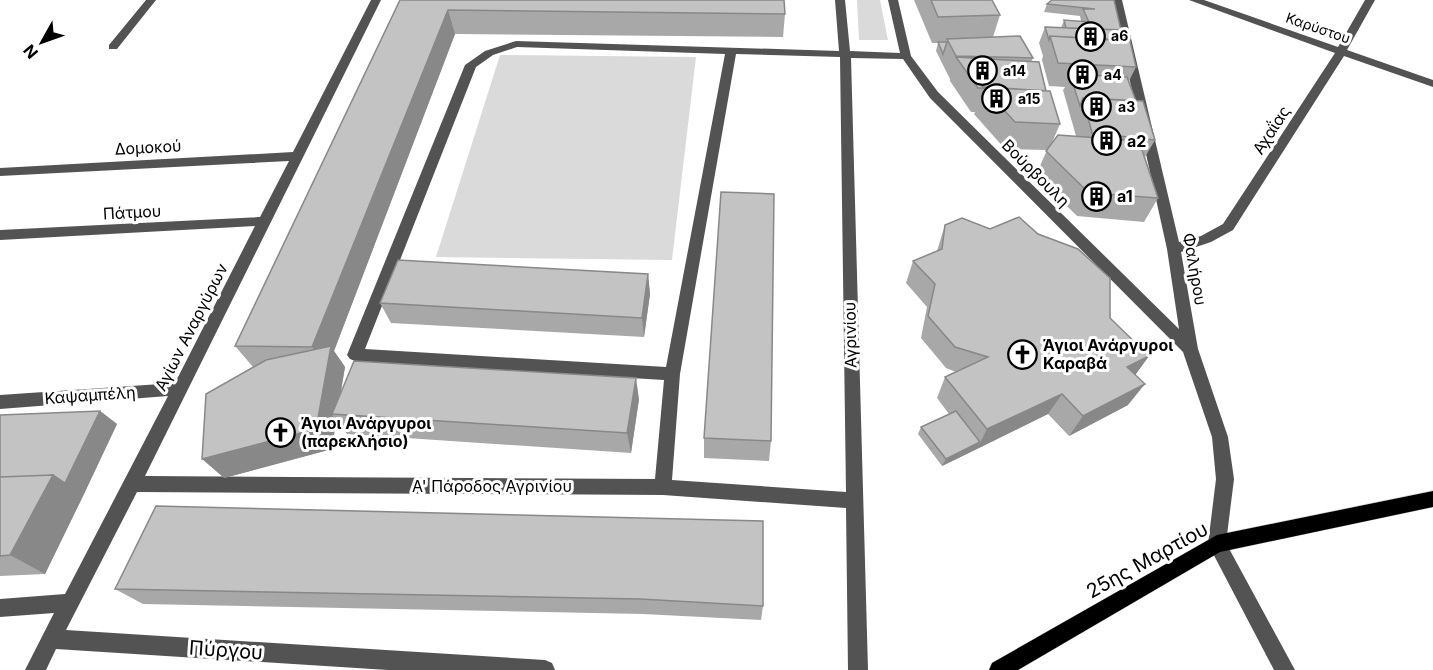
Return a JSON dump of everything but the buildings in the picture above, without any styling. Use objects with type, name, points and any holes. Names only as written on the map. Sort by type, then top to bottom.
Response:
[{"type":"main road","name":"25ης Μαρτίου","points":[[999,670],[1217,544],[1433,499]]},
{"type":"street","points":[[113,47],[151,0]]},
{"type":"street","name":"Αγίων Αναργύρων","points":[[35,670],[266,221],[376,0]]},
{"type":"street","name":"Αγρινίου","points":[[840,0],[845,53],[852,500],[858,670]]},
{"type":"street","name":"Βούρβουλη","points":[[893,0],[906,56],[934,95],[1190,349]]},
{"type":"street","name":"Φαλήρου","points":[[1117,0],[1174,249],[1190,349],[1220,437],[1225,479],[1217,544]]},
{"type":"street","name":"Καρύστου","points":[[1194,0],[1433,84]]},
{"type":"street","name":"Αχαΐας","points":[[1174,249],[1206,239],[1228,227],[1341,52],[1370,0]]},
{"type":"street","points":[[672,374],[355,355],[471,65],[489,53],[516,44],[906,56]]},
{"type":"street","points":[[663,487],[672,374],[731,50]]},
{"type":"street","name":"Δομοκού","points":[[0,172],[298,156]]},
{"type":"street","name":"Πάτμου","points":[[0,235],[266,221]]},
{"type":"street","name":"Καψαμπέλη","points":[[0,402],[179,389]]},
{"type":"street","name":"Α' Πάροδος Αγρινίου","points":[[132,484],[663,487],[852,500]]},
{"type":"street","points":[[1217,544],[1285,670]]},
{"type":"street","points":[[0,608],[68,603]]},
{"type":"street","name":"Πύργου","points":[[50,639],[545,670]]},
{"type":"shaded area","points":[[857,0],[880,0],[888,40],[859,40]]},
{"type":"shaded area","points":[[500,55],[696,57],[672,260],[436,257]]},
{"type":"place","name":"a6","points":[[1090,36]]},
{"type":"place","name":"a14","points":[[982,71]]},
{"type":"place","name":"a4","points":[[1083,75]]},
{"type":"place","name":"a15","points":[[997,99]]},
{"type":"place","name":"a3","points":[[1097,107]]},
{"type":"place","name":"a2","points":[[1106,141]]},
{"type":"place","name":"a1","points":[[1096,196]]},
{"type":"place","name":"Άγιοι Ανάργυροι Καραβά","points":[[1022,354]]},
{"type":"place","name":"Άγιοι Ανάργυροι (παρεκλήσιο)","points":[[280,432]]}]
